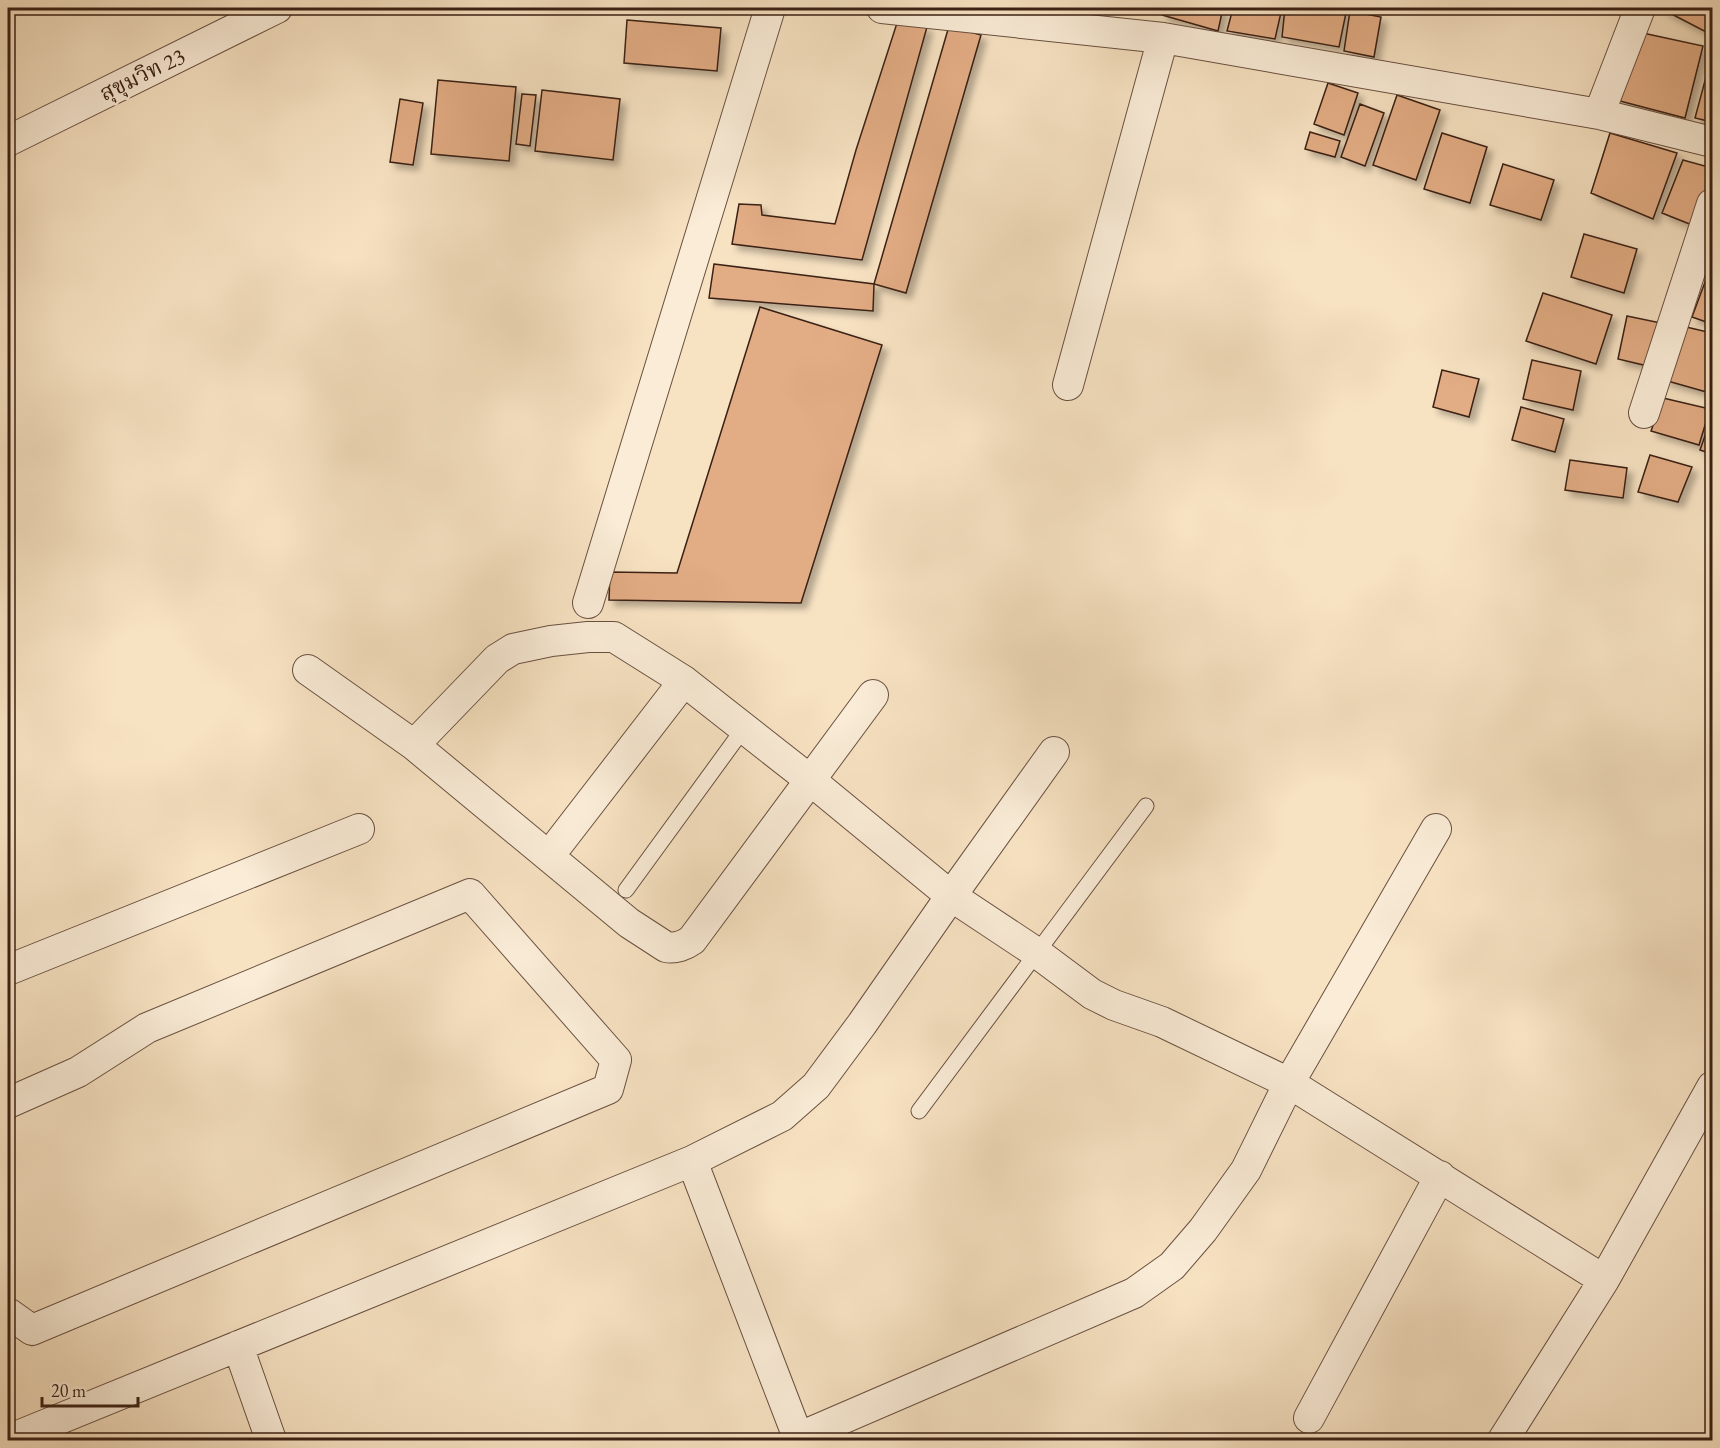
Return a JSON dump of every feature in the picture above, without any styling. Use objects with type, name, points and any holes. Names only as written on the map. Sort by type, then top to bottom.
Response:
[{"type":"street","name":"สุขุมวิท 23","points":[[8,141],[277,8]]},
{"type":"street","points":[[588,603],[770,8]]},
{"type":"street","points":[[882,8],[1163,38],[1599,114],[1713,142]]},
{"type":"street","points":[[1599,114],[1640,8]]},
{"type":"street","points":[[1068,385],[1163,38]]},
{"type":"street","points":[[1644,413],[1713,204]]},
{"type":"street","points":[[414,745],[497,659],[513,649],[551,641],[614,637],[684,681],[810,780],[951,896],[1037,953],[1092,994],[1114,1005],[1162,1022],[1289,1083],[1604,1280]]},
{"type":"street","points":[[308,670],[414,745],[629,922],[670,948],[684,945],[692,940],[873,695]]},
{"type":"street","points":[[559,843],[684,681]]},
{"type":"street","points":[[8,1440],[692,1161],[782,1116],[816,1086],[1054,752]]},
{"type":"street","points":[[8,970],[359,829]]},
{"type":"street","points":[[692,1161],[797,1440],[1134,1293],[1172,1266],[1203,1230],[1246,1170],[1289,1083],[1436,829]]},
{"type":"street","points":[[8,1103],[78,1071],[147,1028],[470,894],[616,1060],[608,1089],[43,1326],[32,1330],[8,1313]]},
{"type":"street","points":[[1503,1440],[1604,1280],[1713,1087]]},
{"type":"street","points":[[1310,1418],[1440,1176]]},
{"type":"street","points":[[238,1346],[271,1440]]},
{"type":"lane","points":[[626,890],[744,728]]},
{"type":"lane","points":[[919,1111],[1146,806]]},
{"type":"building","points":[[1165,8],[1223,8],[1218,31],[1162,15]]},
{"type":"building","points":[[1233,8],[1282,8],[1275,39],[1227,31]]},
{"type":"building","points":[[1285,8],[1347,8],[1339,47],[1282,37]]},
{"type":"building","points":[[1660,8],[1712,8],[1712,35]]},
{"type":"building","points":[[1350,11],[1381,17],[1374,57],[1344,51]]},
{"type":"building","points":[[627,20],[721,28],[717,71],[624,63]]},
{"type":"building","points":[[897,23],[927,27],[862,260],[732,244],[739,204],[761,205],[762,215],[835,224]]},
{"type":"building","points":[[949,26],[981,35],[906,293],[874,284]]},
{"type":"building","points":[[1638,32],[1703,46],[1685,118],[1616,100]]},
{"type":"building","points":[[1710,62],[1712,62],[1712,122],[1695,118]]},
{"type":"building","points":[[438,80],[516,87],[509,161],[431,154]]},
{"type":"building","points":[[1328,83],[1358,93],[1344,135],[1314,124]]},
{"type":"building","points":[[542,90],[620,99],[613,160],[535,151]]},
{"type":"building","points":[[522,94],[536,95],[530,146],[516,144]]},
{"type":"building","points":[[1397,95],[1440,110],[1416,180],[1373,165]]},
{"type":"building","points":[[400,99],[423,103],[413,165],[390,162]]},
{"type":"building","points":[[1360,104],[1384,113],[1365,166],[1341,157]]},
{"type":"building","points":[[1310,132],[1340,141],[1335,157],[1305,149]]},
{"type":"building","points":[[1442,133],[1487,147],[1470,203],[1424,189]]},
{"type":"building","points":[[1610,133],[1677,153],[1653,219],[1591,193]]},
{"type":"building","points":[[1683,160],[1712,168],[1712,186],[1697,227],[1662,213]]},
{"type":"building","points":[[1503,164],[1554,180],[1541,220],[1490,205]]},
{"type":"building","points":[[1584,234],[1637,249],[1624,293],[1571,277]]},
{"type":"building","points":[[714,264],[874,284],[873,311],[709,298]]},
{"type":"building","points":[[1712,266],[1712,324],[1692,317]]},
{"type":"building","points":[[1543,293],[1612,315],[1596,364],[1526,341]]},
{"type":"building","points":[[760,307],[882,345],[801,603],[609,600],[610,572],[677,573]]},
{"type":"building","points":[[1627,316],[1661,323],[1652,367],[1618,359]]},
{"type":"building","points":[[1682,326],[1712,333],[1710,393],[1664,380]]},
{"type":"building","points":[[1532,360],[1581,371],[1573,410],[1523,399]]},
{"type":"building","points":[[1442,370],[1479,379],[1469,417],[1433,407]]},
{"type":"building","points":[[1663,398],[1710,409],[1699,445],[1651,431]]},
{"type":"building","points":[[1521,407],[1564,419],[1555,452],[1512,440]]},
{"type":"building","points":[[1712,416],[1712,454],[1700,450]]},
{"type":"building","points":[[1650,455],[1692,467],[1678,502],[1638,492]]},
{"type":"building","points":[[1570,460],[1627,468],[1623,498],[1565,490]]}]
